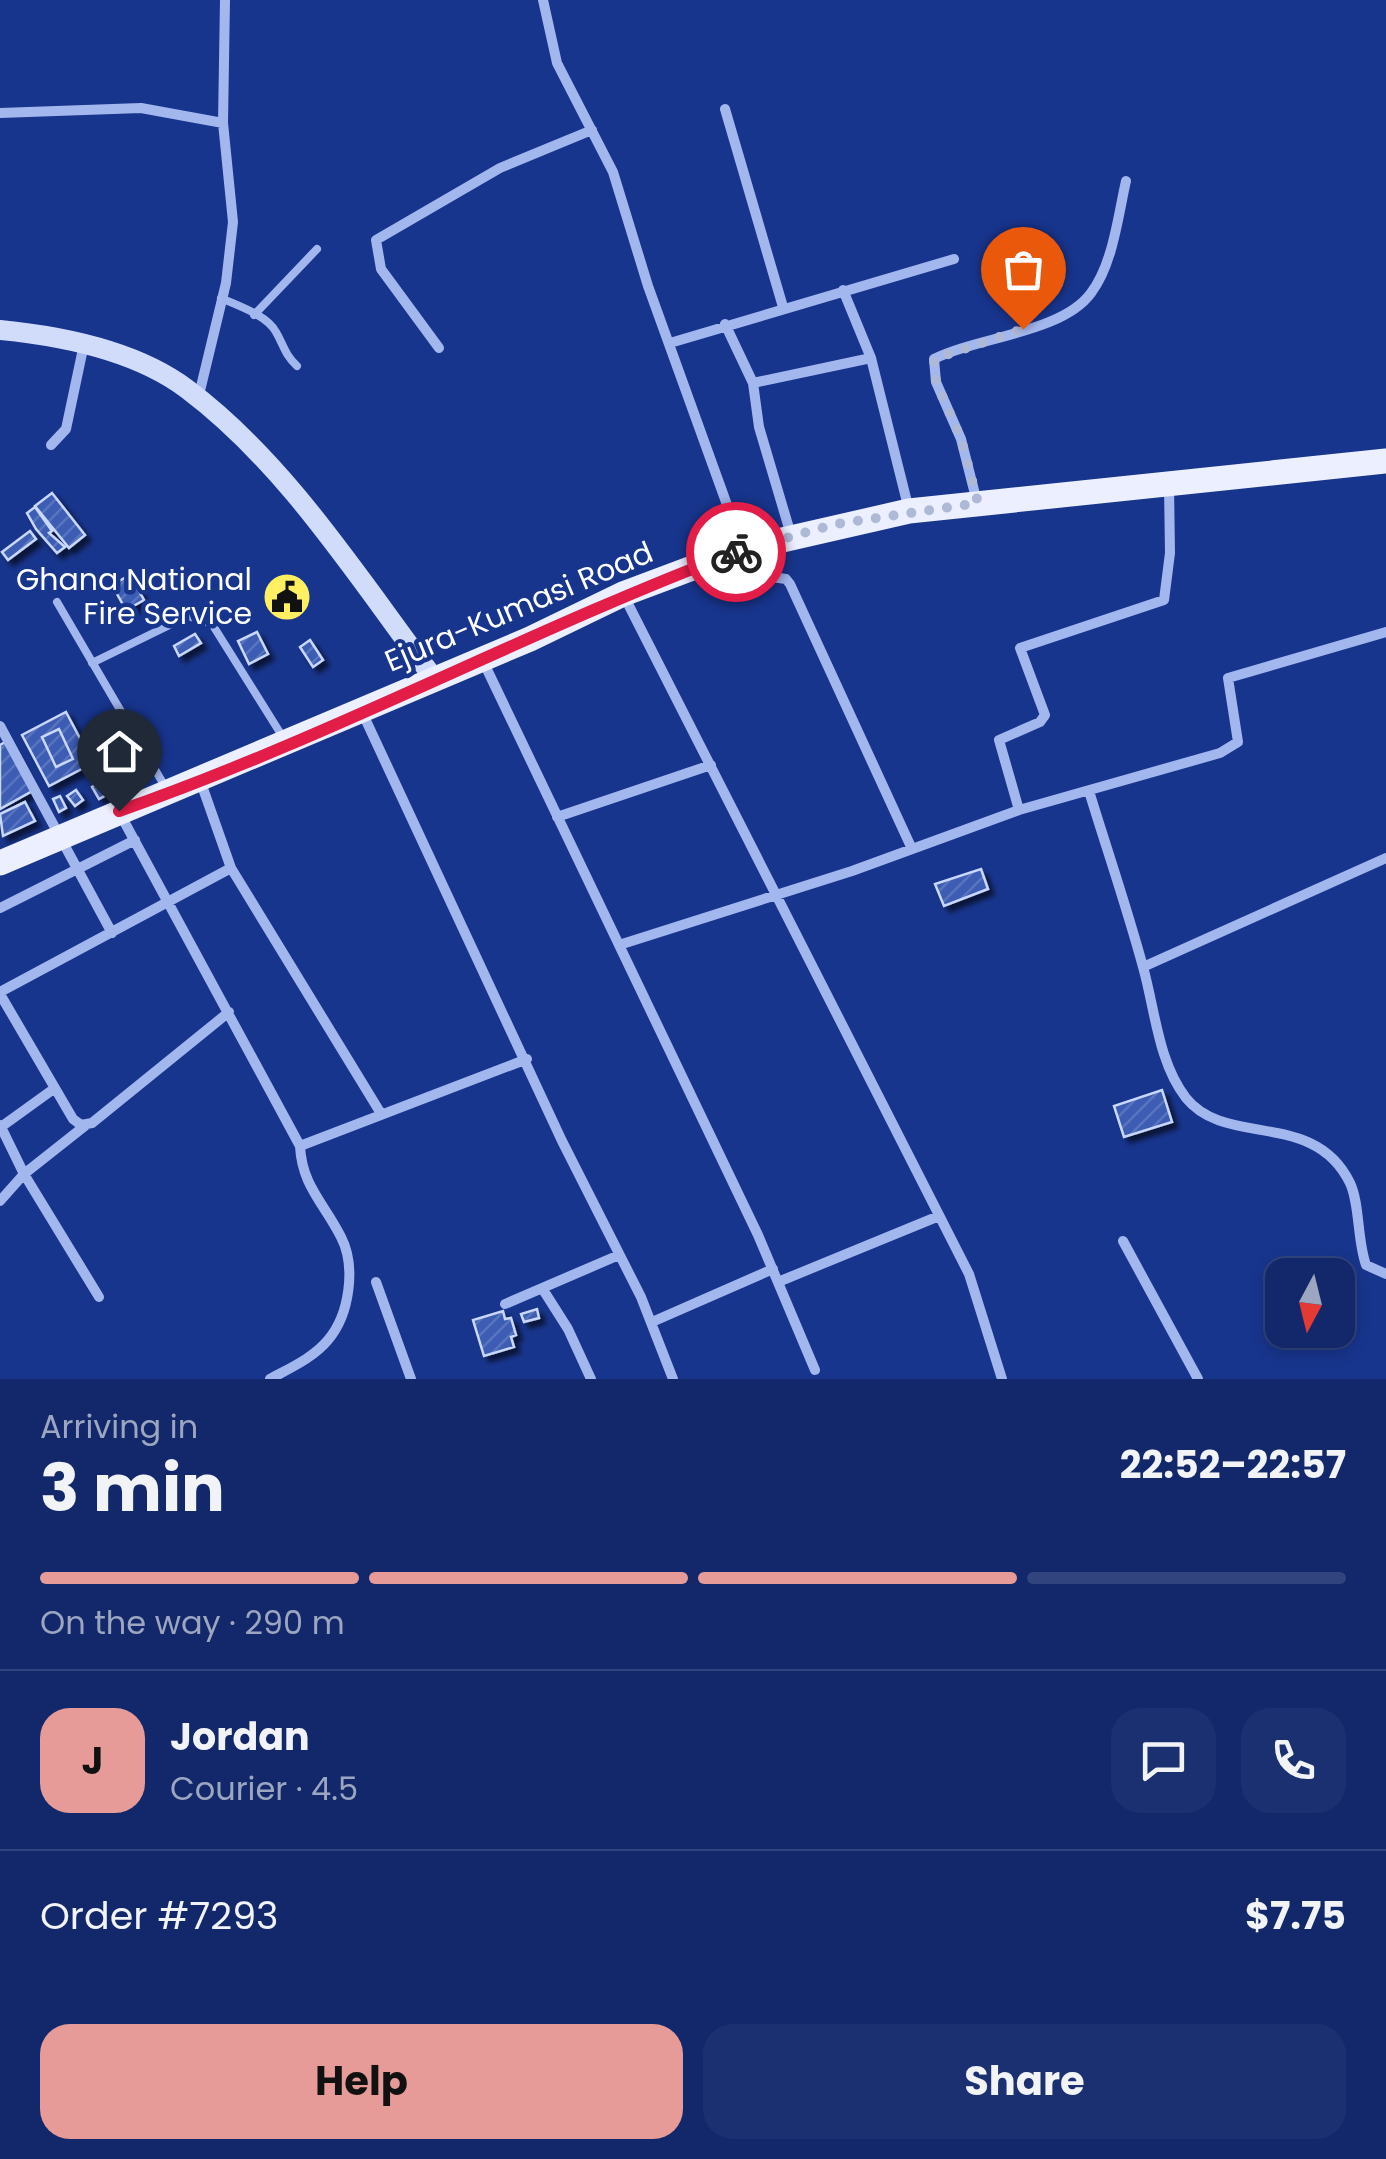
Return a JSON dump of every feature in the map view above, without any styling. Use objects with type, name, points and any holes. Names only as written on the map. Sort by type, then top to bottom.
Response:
[{"type":"main road","name":"Ejura-Kumasi Road","points":[[0,864],[362,711],[623,594],[743,549],[909,511],[1386,461]]},
{"type":"street","points":[[198,399],[221,298],[232,222],[222,123],[225,0]]},
{"type":"street","points":[[543,0],[557,63],[613,172],[743,549],[765,576],[786,579],[790,584],[912,849]]},
{"type":"street","points":[[0,113],[141,108],[222,123]]},
{"type":"street","points":[[725,109],[783,306]]},
{"type":"street","points":[[439,348],[381,268],[376,240],[500,168],[592,130]]},
{"type":"street","points":[[978,503],[961,439],[936,382],[934,359],[1061,317],[1091,295],[1112,242],[1126,181]]},
{"type":"street","points":[[670,343],[783,306],[954,259]]},
{"type":"street","points":[[843,290],[871,358],[909,511]]},
{"type":"street","points":[[725,324],[754,383],[759,427],[791,536]]},
{"type":"street","points":[[0,330],[84,344],[135,362],[198,399],[265,460],[433,677]]},
{"type":"street","points":[[52,445],[66,429],[84,344]]},
{"type":"street","points":[[754,383],[871,358]]},
{"type":"street","points":[[1019,810],[1000,740],[1040,722],[1045,715],[1020,648],[1164,600],[1169,573],[1169,485]]},
{"type":"street","points":[[623,594],[969,1274],[1002,1379]]},
{"type":"street","points":[[620,944],[777,892],[852,872],[1019,810],[1220,753],[1238,742],[1228,678],[1386,632]]},
{"type":"street","points":[[482,658],[773,1269],[816,1370]]},
{"type":"street","points":[[362,711],[652,1322],[673,1379]]},
{"type":"street","points":[[0,726],[112,933]]},
{"type":"street","points":[[556,818],[711,765]]},
{"type":"street","points":[[200,780],[231,868],[380,1112]]},
{"type":"street","points":[[1089,791],[1143,967],[1165,1056],[1188,1100],[1227,1122],[1315,1141],[1350,1183],[1358,1243],[1366,1265],[1386,1274]]},
{"type":"street","points":[[119,811],[300,1146],[308,1189],[340,1235],[351,1262],[343,1312],[329,1340],[305,1360],[270,1379]]},
{"type":"street","points":[[0,908],[135,840]]},
{"type":"street","points":[[1143,967],[1386,858]]},
{"type":"street","points":[[86,1125],[77,1124],[0,993],[231,868]]},
{"type":"street","points":[[0,1201],[24,1174],[228,1012]]},
{"type":"street","points":[[300,1146],[380,1112],[527,1059]]},
{"type":"street","points":[[55,1088],[1,1126],[4,1140],[99,1297]]},
{"type":"street","points":[[778,1282],[938,1216]]},
{"type":"street","points":[[1123,1241],[1198,1379]]},
{"type":"street","points":[[505,1304],[619,1256]]},
{"type":"street","points":[[652,1322],[773,1269]]},
{"type":"street","points":[[376,1282],[411,1379]]},
{"type":"street","points":[[542,1288],[568,1329],[591,1379]]},
{"type":"lane","points":[[254,315],[317,249]]},
{"type":"lane","points":[[221,298],[276,331],[283,352],[297,366]]},
{"type":"lane","points":[[57,602],[169,794]]},
{"type":"lane","points":[[92,663],[188,616],[203,618],[212,624],[286,742]]},
{"type":"building","points":[[52,493],[85,535],[69,548],[35,506]]},
{"type":"building","points":[[35,507],[52,531],[49,533],[65,547],[57,553],[27,513]]},
{"type":"building","points":[[30,531],[36,539],[8,560],[2,552]]},
{"type":"building","points":[[130,575],[144,600],[126,610],[112,585]]},
{"type":"building","points":[[257,632],[268,654],[249,664],[238,641]]},
{"type":"building","points":[[195,634],[201,643],[179,656],[174,646]]},
{"type":"building","points":[[310,640],[323,660],[313,667],[300,647]]},
{"type":"building","points":[[66,712],[93,763],[49,786],[22,735]],"holes":[[[59,729],[73,759],[56,767],[42,737]]]},
{"type":"building","points":[[59,729],[73,759],[56,767],[42,737]]},
{"type":"building","points":[[7,741],[34,790],[0,809],[0,745]]},
{"type":"building","points":[[117,751],[126,769],[109,777],[100,759]]},
{"type":"building","points":[[109,777],[117,789],[99,799],[92,787]]},
{"type":"building","points":[[128,778],[134,789],[127,792],[121,782]]},
{"type":"building","points":[[76,790],[83,800],[75,806],[67,796]]},
{"type":"building","points":[[60,796],[66,808],[59,812],[53,799]]},
{"type":"building","points":[[25,802],[35,821],[3,836],[0,814]]},
{"type":"building","points":[[981,869],[988,889],[944,906],[935,884]]},
{"type":"building","points":[[1162,1090],[1172,1122],[1124,1137],[1114,1106]]},
{"type":"building","points":[[537,1309],[539,1318],[524,1322],[521,1314]]},
{"type":"building","points":[[503,1311],[505,1319],[511,1318],[516,1335],[511,1337],[514,1347],[484,1356],[473,1320]]},
{"type":"way so far","points":[[736,552],[836,524],[978,503],[961,439],[932,366],[934,359],[946,352],[1023,329]]},
{"type":"place","name":"Ghana National Fire Service","points":[[287,597]]},
{"type":"route","points":[[119,811],[169,794],[433,677],[530,639],[623,594],[736,552]]}]
